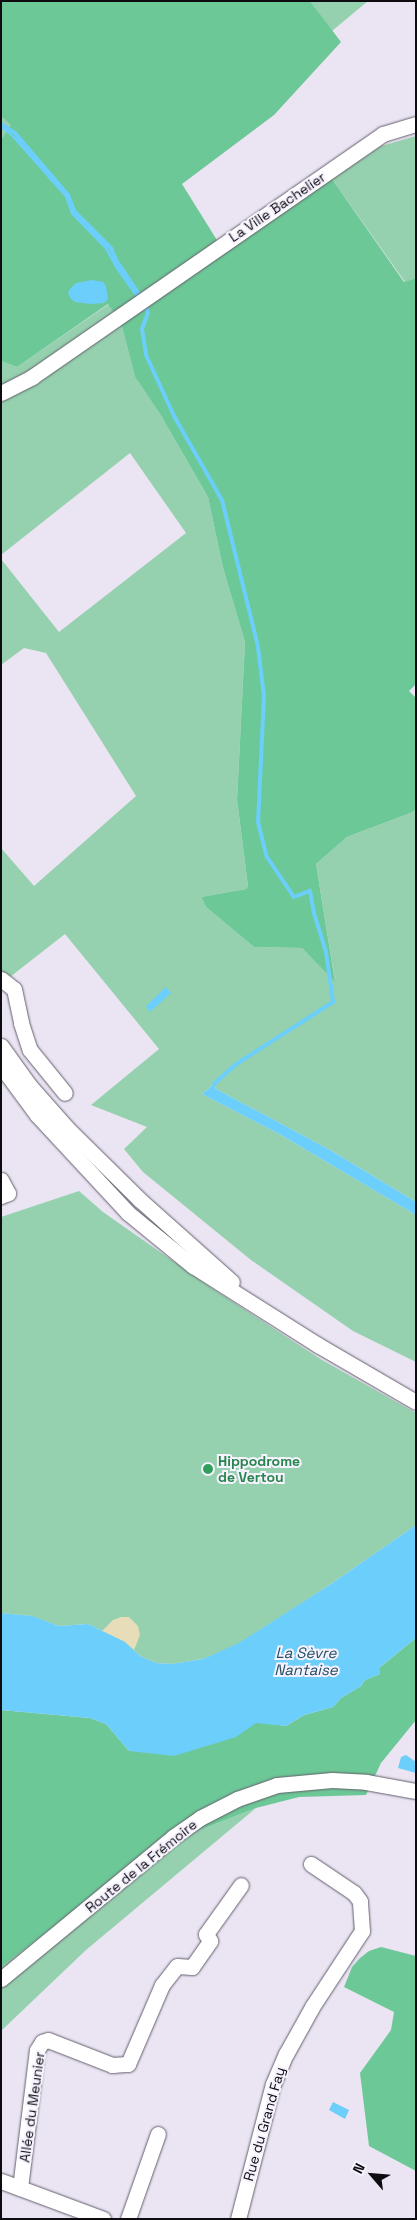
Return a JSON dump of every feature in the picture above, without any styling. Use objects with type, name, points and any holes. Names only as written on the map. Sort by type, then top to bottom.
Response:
[{"type":"street","name":"La Ville Bachelier","points":[[1,393],[32,377],[142,299],[383,134],[416,124]]},
{"type":"street","points":[[1,979],[14,989],[21,1023],[30,1050],[64,1093]]},
{"type":"street","points":[[1,1046],[29,1085],[67,1128],[173,1230],[266,1311]]},
{"type":"street","points":[[1,1066],[37,1115],[128,1213],[193,1266],[416,1402]]},
{"type":"street","points":[[1,1180],[8,1194],[1,1196]]},
{"type":"street","name":"Route de la Frémoire","points":[[1,1979],[173,1838],[200,1818],[237,1799],[277,1785],[332,1780],[366,1782],[416,1791]]},
{"type":"street","name":"Rue du Grand Fay","points":[[238,2219],[273,2084],[286,2054],[312,2007],[362,1931],[360,1901],[354,1893],[311,1864]]},
{"type":"street","name":"Allée du Meunier","points":[[20,2188],[37,2050],[42,2042],[48,2040],[112,2065],[128,2064],[162,1985],[177,1966],[192,1967],[210,1941],[206,1934],[241,1884]]},
{"type":"street","points":[[128,2219],[158,2134]]},
{"type":"street","points":[[1,2181],[103,2219]]},
{"type":"green space","points":[[1,1],[310,1],[341,42],[274,115],[182,184],[225,253],[332,179],[404,282],[416,278],[416,684],[409,691],[416,698],[416,809],[413,812],[347,837],[316,864],[335,982],[302,948],[254,947],[206,907],[201,897],[246,889],[248,886],[237,800],[245,642],[223,568],[208,497],[160,414],[135,377],[121,323],[108,304],[17,367],[1,361],[1,140],[11,125],[1,116]]},
{"type":"green space","points":[[310,1],[368,1],[332,31]]},
{"type":"green space","points":[[1,116],[12,125],[1,140]]},
{"type":"green space","points":[[416,136],[416,278],[405,282],[332,179],[381,146]]},
{"type":"green space","points":[[109,304],[121,323],[135,377],[160,414],[208,497],[223,568],[245,642],[237,800],[248,886],[246,889],[201,897],[206,907],[254,947],[302,948],[335,981],[316,864],[347,837],[413,812],[416,809],[416,1202],[330,1150],[216,1089],[214,1084],[202,1094],[281,1135],[416,1215],[416,1362],[353,1331],[251,1260],[143,1172],[124,1149],[147,1127],[91,1105],[159,1049],[65,934],[1,984],[1,848],[34,886],[136,796],[46,653],[24,648],[1,665],[1,559],[59,632],[186,533],[130,453],[1,555],[1,361],[17,367]]},
{"type":"green space","name":"Hippodrome de Vertou","points":[[79,1191],[103,1212],[213,1289],[322,1360],[416,1413],[416,1525],[331,1584],[239,1644],[203,1659],[172,1664],[156,1663],[140,1656],[125,1642],[88,1624],[59,1626],[31,1616],[1,1613],[1,1217]]},
{"type":"green space","points":[[416,1638],[416,1720],[381,1763],[366,1795],[299,1797],[256,1808],[159,1846],[1,1967],[1,1710],[90,1718],[106,1724],[129,1751],[235,1737],[256,1722],[286,1726],[304,1715],[333,1707],[341,1698],[361,1686],[365,1680],[380,1674],[379,1668]]},
{"type":"green space","points":[[256,1808],[86,1950],[1,2031],[1,1967],[159,1846]]},
{"type":"green space","points":[[381,1947],[416,1956],[416,2171],[369,2146],[360,2073],[391,2030],[394,2012],[344,1987],[352,1967],[360,1958],[369,1951]]},
{"type":"sand","points":[[129,1617],[138,1626],[140,1635],[134,1650],[125,1642],[102,1631],[113,1620]]},
{"type":"water","points":[[1,125],[19,140],[67,195],[72,210],[105,243],[119,268],[138,295],[136,297],[116,269],[105,249],[71,214],[65,197],[11,136],[1,128]]},
{"type":"water","points":[[92,280],[103,282],[106,286],[108,299],[104,303],[91,304],[75,302],[71,299],[68,293],[76,283]]},
{"type":"water","points":[[166,987],[171,993],[150,1012],[146,1006]]},
{"type":"water","points":[[214,1084],[216,1089],[330,1150],[416,1202],[416,1215],[281,1135],[202,1094]]},
{"type":"water","name":"La Sèvre Nantaise","points":[[416,1525],[416,1638],[380,1667],[380,1674],[365,1680],[361,1686],[341,1698],[333,1707],[304,1715],[286,1726],[256,1723],[236,1737],[174,1756],[129,1751],[106,1724],[90,1718],[1,1710],[1,1613],[32,1616],[59,1626],[88,1624],[125,1642],[140,1656],[156,1663],[172,1664],[203,1659],[239,1643],[331,1584]]},
{"type":"water","points":[[406,1755],[416,1762],[416,1773],[398,1768],[401,1757]]},
{"type":"water","points":[[333,2102],[349,2110],[345,2119],[329,2110]]},
{"type":"waterway","points":[[1,124],[15,133],[68,195],[74,211],[111,248],[116,260],[141,297]]},
{"type":"waterway","points":[[144,303],[148,313],[142,329],[146,355],[174,416],[222,500],[258,647],[264,696],[258,822],[267,857],[294,897],[310,891],[314,913],[326,952],[333,1002],[235,1065],[214,1084]]},
{"type":"place","name":"Hippodrome de Vertou","points":[[208,1469]]}]
